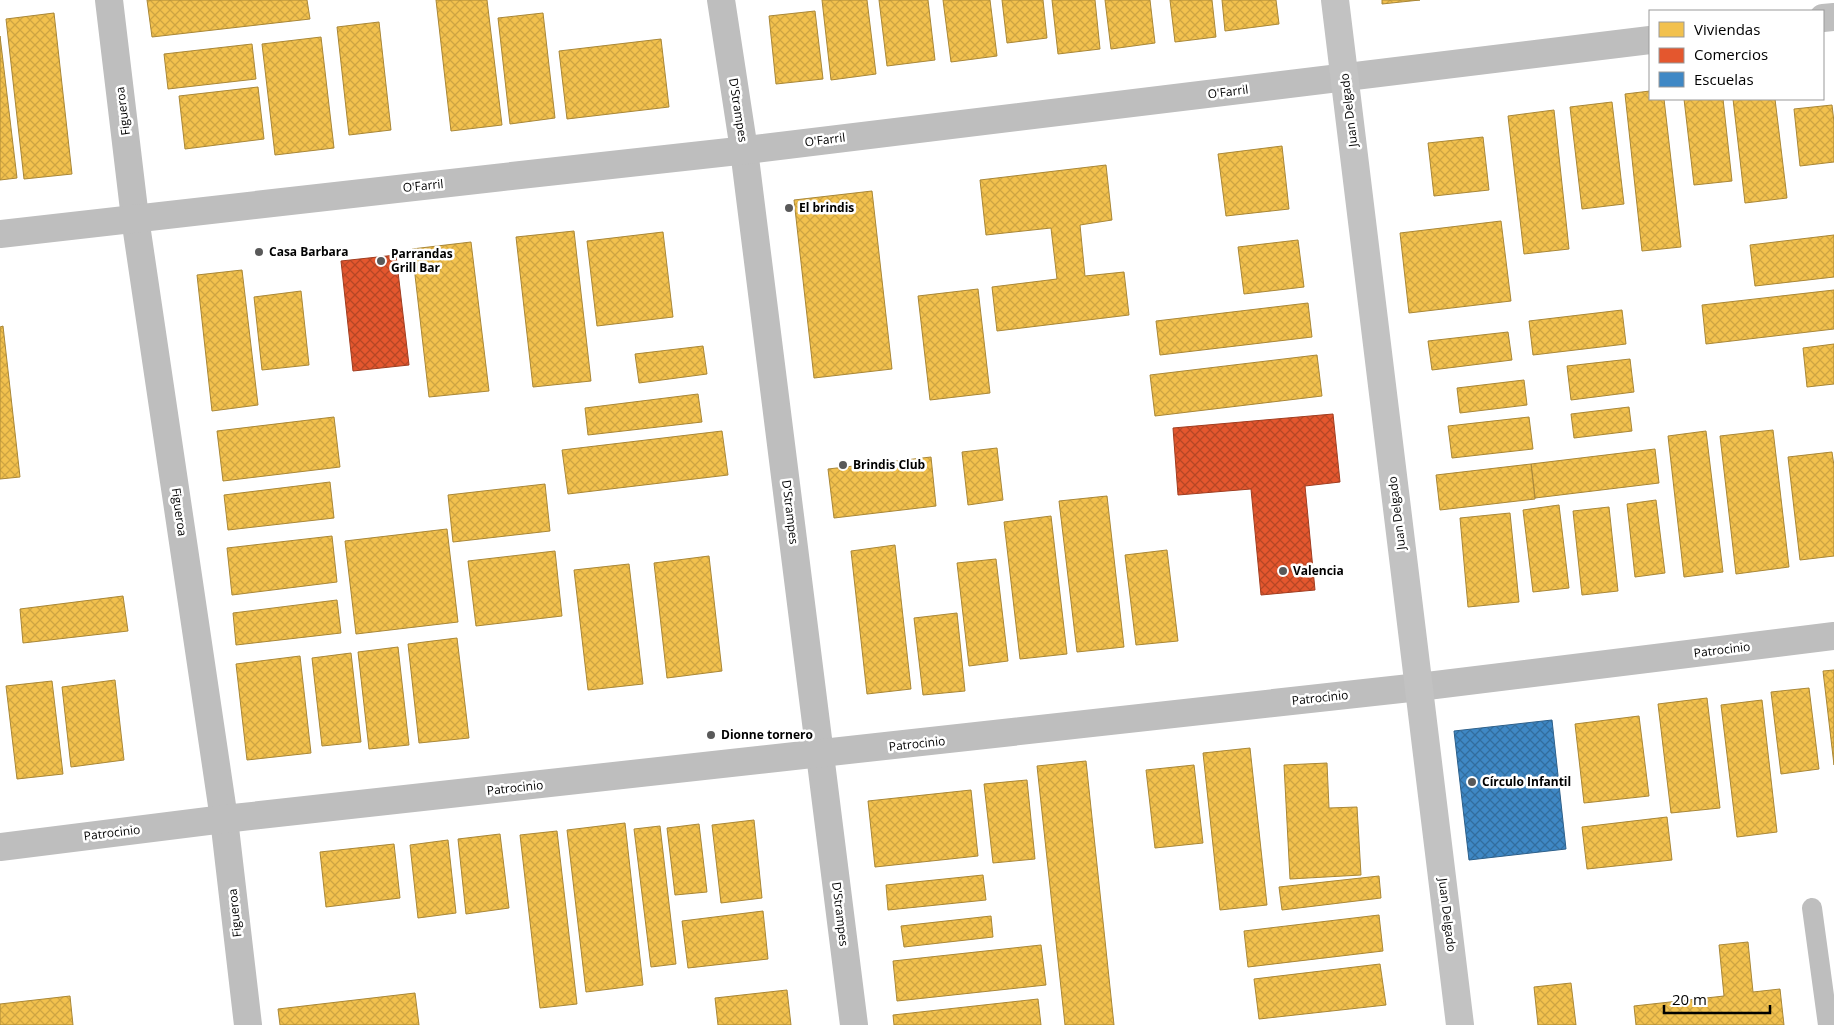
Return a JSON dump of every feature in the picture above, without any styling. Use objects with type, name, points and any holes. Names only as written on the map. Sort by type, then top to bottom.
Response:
[{"type":"street","name":"Figueroa","points":[[109,0],[135,218],[224,820],[248,1025]]},
{"type":"street","name":"D'Strampes","points":[[721,0],[744,150],[854,1025]]},
{"type":"street","name":"Juan Delgado","points":[[1335,0],[1460,1025]]},
{"type":"street","name":"O'Farril","points":[[0,234],[744,150],[1649,40]]},
{"type":"street","name":"Patrocinio","points":[[0,846],[1419,687],[1834,636]]},
{"type":"lane","points":[[1812,908],[1828,1025]]},
{"type":"building: Viviendas","points":[[147,0],[307,0],[310,19],[152,37]]},
{"type":"building: Viviendas","points":[[436,0],[487,0],[502,125],[451,131]]},
{"type":"building: Viviendas","points":[[822,0],[867,0],[876,74],[831,80]]},
{"type":"building: Viviendas","points":[[879,0],[928,0],[935,60],[887,66]]},
{"type":"building: Viviendas","points":[[943,0],[990,0],[997,56],[951,62]]},
{"type":"building: Viviendas","points":[[1002,0],[1043,0],[1047,38],[1007,43]]},
{"type":"building: Viviendas","points":[[1052,0],[1095,0],[1100,49],[1058,54]]},
{"type":"building: Viviendas","points":[[1105,0],[1150,0],[1155,43],[1111,49]]},
{"type":"building: Viviendas","points":[[1170,0],[1212,0],[1216,37],[1175,42]]},
{"type":"building: Viviendas","points":[[1222,0],[1276,0],[1279,24],[1225,31]]},
{"type":"building: Viviendas","points":[[1382,0],[1420,0],[1382,4]]},
{"type":"building: Viviendas","points":[[815,11],[823,79],[776,84],[769,16]]},
{"type":"building: Viviendas","points":[[54,13],[72,174],[24,179],[6,19]]},
{"type":"building: Viviendas","points":[[543,13],[555,118],[510,124],[498,18]]},
{"type":"building: Viviendas","points":[[379,22],[391,130],[349,135],[337,27]]},
{"type":"building: Viviendas","points":[[0,36],[17,178],[0,180]]},
{"type":"building: Viviendas","points":[[321,37],[334,148],[275,155],[262,44]]},
{"type":"building: Viviendas","points":[[661,39],[669,107],[567,119],[559,51]]},
{"type":"building: Viviendas","points":[[252,44],[256,79],[168,89],[164,54]]},
{"type":"building: Viviendas","points":[[258,87],[264,139],[185,149],[179,96]]},
{"type":"building: Viviendas","points":[[1649,91],[1649,100],[1664,100],[1681,247],[1642,251],[1625,94]]},
{"type":"building: Viviendas","points":[[1684,100],[1723,100],[1732,181],[1694,185]]},
{"type":"building: Viviendas","points":[[1733,100],[1775,100],[1787,198],[1745,203]]},
{"type":"building: Viviendas","points":[[1612,102],[1624,204],[1582,209],[1570,107]]},
{"type":"building: Viviendas","points":[[1832,105],[1834,162],[1800,166],[1794,109]]},
{"type":"building: Viviendas","points":[[1554,110],[1569,249],[1524,254],[1508,116]]},
{"type":"building: Viviendas","points":[[1483,137],[1489,190],[1434,196],[1428,143]]},
{"type":"building: Viviendas","points":[[1282,146],[1289,209],[1226,216],[1218,154]]},
{"type":"building: Viviendas","points":[[1106,165],[1112,220],[1080,225],[1085,276],[1124,272],[1129,315],[997,331],[992,287],[1057,279],[1051,228],[986,235],[980,180]]},
{"type":"building: Viviendas","points":[[872,191],[892,369],[814,378],[794,200]]},
{"type":"building: Viviendas","points":[[1501,221],[1511,301],[1409,313],[1400,233]]},
{"type":"building: Viviendas","points":[[574,231],[591,381],[533,387],[516,237]]},
{"type":"building: Viviendas","points":[[663,232],[673,317],[597,326],[587,241]]},
{"type":"building: Viviendas","points":[[1834,235],[1834,277],[1755,286],[1750,245]]},
{"type":"building: Viviendas","points":[[1298,240],[1304,287],[1244,294],[1238,247]]},
{"type":"building: Viviendas","points":[[471,242],[489,391],[429,397],[412,249]]},
{"type":"building: Viviendas","points":[[242,270],[258,405],[212,411],[197,275]]},
{"type":"building: Viviendas","points":[[978,289],[990,393],[930,400],[918,296]]},
{"type":"building: Viviendas","points":[[1834,290],[1834,329],[1706,344],[1702,305]]},
{"type":"building: Viviendas","points":[[301,291],[309,365],[262,370],[254,297]]},
{"type":"building: Viviendas","points":[[1308,303],[1312,337],[1160,355],[1156,321]]},
{"type":"building: Viviendas","points":[[1622,310],[1626,344],[1533,355],[1529,321]]},
{"type":"building: Viviendas","points":[[3,326],[20,477],[0,479],[0,327]]},
{"type":"building: Viviendas","points":[[1508,332],[1512,360],[1432,370],[1428,341]]},
{"type":"building: Viviendas","points":[[1834,344],[1834,384],[1807,387],[1803,348]]},
{"type":"building: Viviendas","points":[[703,346],[707,374],[639,383],[635,354]]},
{"type":"building: Viviendas","points":[[1317,355],[1322,396],[1155,416],[1150,375]]},
{"type":"building: Viviendas","points":[[1630,359],[1634,392],[1571,400],[1567,366]]},
{"type":"building: Viviendas","points":[[1524,380],[1527,405],[1460,413],[1457,388]]},
{"type":"building: Viviendas","points":[[698,394],[702,422],[588,435],[585,408]]},
{"type":"building: Viviendas","points":[[1629,407],[1632,431],[1574,438],[1571,414]]},
{"type":"building: Viviendas","points":[[334,417],[340,467],[223,481],[217,431]]},
{"type":"building: Viviendas","points":[[1529,417],[1533,449],[1452,458],[1448,426]]},
{"type":"building: Viviendas","points":[[1773,430],[1789,567],[1736,574],[1720,436]]},
{"type":"building: Viviendas","points":[[722,431],[728,475],[568,494],[562,450]]},
{"type":"building: Viviendas","points":[[1706,431],[1723,572],[1684,577],[1668,436]]},
{"type":"building: Viviendas","points":[[997,448],[1003,500],[968,505],[962,452]]},
{"type":"building: Viviendas","points":[[1655,449],[1659,483],[1535,498],[1531,464]]},
{"type":"building: Viviendas","points":[[1832,452],[1834,466],[1834,556],[1800,560],[1788,457]]},
{"type":"building: Viviendas","points":[[931,457],[936,506],[834,518],[828,469]]},
{"type":"building: Viviendas","points":[[1531,464],[1535,499],[1440,510],[1436,475]]},
{"type":"building: Viviendas","points":[[330,482],[334,518],[228,530],[224,495]]},
{"type":"building: Viviendas","points":[[545,484],[550,531],[453,542],[448,495]]},
{"type":"building: Viviendas","points":[[1107,496],[1124,647],[1077,652],[1059,501]]},
{"type":"building: Viviendas","points":[[1656,500],[1665,573],[1635,577],[1627,504]]},
{"type":"building: Viviendas","points":[[1559,505],[1569,588],[1533,592],[1523,510]]},
{"type":"building: Viviendas","points":[[1609,507],[1618,591],[1582,595],[1573,511]]},
{"type":"building: Viviendas","points":[[1510,513],[1519,602],[1468,607],[1460,518]]},
{"type":"building: Viviendas","points":[[1051,516],[1067,654],[1020,659],[1004,522]]},
{"type":"building: Viviendas","points":[[447,529],[458,622],[356,634],[345,541]]},
{"type":"building: Viviendas","points":[[332,536],[337,582],[232,595],[227,548]]},
{"type":"building: Viviendas","points":[[895,545],[911,689],[867,694],[851,551]]},
{"type":"building: Viviendas","points":[[1167,550],[1178,641],[1136,645],[1125,555]]},
{"type":"building: Viviendas","points":[[555,551],[562,616],[476,626],[468,561]]},
{"type":"building: Viviendas","points":[[709,556],[722,671],[667,678],[654,563]]},
{"type":"building: Viviendas","points":[[996,559],[1008,661],[969,666],[957,563]]},
{"type":"building: Viviendas","points":[[629,564],[643,684],[588,690],[574,570]]},
{"type":"building: Viviendas","points":[[123,596],[128,631],[23,643],[20,609]]},
{"type":"building: Viviendas","points":[[337,600],[341,633],[236,645],[233,613]]},
{"type":"building: Viviendas","points":[[957,613],[965,691],[923,695],[914,618]]},
{"type":"building: Viviendas","points":[[457,638],[469,738],[419,743],[408,644]]},
{"type":"building: Viviendas","points":[[398,647],[409,745],[369,749],[358,652]]},
{"type":"building: Viviendas","points":[[351,653],[361,742],[322,746],[312,658]]},
{"type":"building: Viviendas","points":[[300,656],[311,753],[247,760],[236,664]]},
{"type":"building: Viviendas","points":[[1834,670],[1834,765],[1823,671]]},
{"type":"building: Viviendas","points":[[115,680],[124,760],[71,767],[62,687]]},
{"type":"building: Viviendas","points":[[52,681],[63,774],[17,779],[6,686]]},
{"type":"building: Viviendas","points":[[1809,688],[1819,769],[1781,774],[1771,692]]},
{"type":"building: Viviendas","points":[[1707,698],[1720,808],[1671,813],[1658,704]]},
{"type":"building: Viviendas","points":[[1762,700],[1777,832],[1737,837],[1721,705]]},
{"type":"building: Viviendas","points":[[1639,716],[1649,796],[1584,803],[1575,724]]},
{"type":"building: Viviendas","points":[[1250,748],[1267,905],[1220,910],[1203,753]]},
{"type":"building: Viviendas","points":[[1086,761],[1114,1025],[1065,1025],[1037,766]]},
{"type":"building: Viviendas","points":[[1327,763],[1329,808],[1357,807],[1361,875],[1290,879],[1284,765]]},
{"type":"building: Viviendas","points":[[1194,765],[1203,843],[1155,848],[1146,770]]},
{"type":"building: Viviendas","points":[[1027,780],[1035,859],[993,863],[984,784]]},
{"type":"building: Viviendas","points":[[971,790],[978,856],[875,867],[868,801]]},
{"type":"building: Viviendas","points":[[1667,817],[1672,860],[1587,869],[1582,827]]},
{"type":"building: Viviendas","points":[[754,820],[762,898],[721,903],[712,825]]},
{"type":"building: Viviendas","points":[[625,823],[643,985],[586,992],[567,830]]},
{"type":"building: Viviendas","points":[[699,824],[707,892],[675,895],[667,828]]},
{"type":"building: Viviendas","points":[[660,826],[676,964],[651,967],[634,829]]},
{"type":"building: Viviendas","points":[[557,831],[577,1004],[540,1008],[520,835]]},
{"type":"building: Viviendas","points":[[500,834],[509,908],[466,914],[458,839]]},
{"type":"building: Viviendas","points":[[448,840],[456,913],[418,918],[410,845]]},
{"type":"building: Viviendas","points":[[394,844],[400,898],[326,907],[320,852]]},
{"type":"building: Viviendas","points":[[983,875],[986,900],[888,910],[886,885]]},
{"type":"building: Viviendas","points":[[1379,876],[1381,898],[1282,910],[1279,887]]},
{"type":"building: Viviendas","points":[[763,911],[768,959],[688,968],[682,921]]},
{"type":"building: Viviendas","points":[[1379,915],[1383,951],[1248,967],[1244,931]]},
{"type":"building: Viviendas","points":[[991,916],[993,937],[904,947],[901,926]]},
{"type":"building: Viviendas","points":[[1748,942],[1753,992],[1780,989],[1784,1025],[1636,1025],[1634,1006],[1724,996],[1719,945]]},
{"type":"building: Viviendas","points":[[1041,945],[1046,985],[897,1001],[893,961]]},
{"type":"building: Viviendas","points":[[1380,964],[1386,1005],[1259,1019],[1254,979]]},
{"type":"building: Viviendas","points":[[1571,983],[1576,1025],[1538,1025],[1534,987]]},
{"type":"building: Viviendas","points":[[787,990],[791,1025],[718,1025],[715,998]]},
{"type":"building: Viviendas","points":[[415,993],[419,1025],[280,1025],[278,1009]]},
{"type":"building: Viviendas","points":[[70,996],[73,1025],[0,1025],[0,1004]]},
{"type":"building: Viviendas","points":[[1038,999],[1041,1025],[894,1025],[893,1015]]},
{"type":"building: Comercios","points":[[396,255],[409,365],[353,371],[341,261]]},
{"type":"building: Comercios","points":[[1333,414],[1340,482],[1305,486],[1315,590],[1261,595],[1251,489],[1178,495],[1173,428]]},
{"type":"building: Escuelas","points":[[1552,720],[1566,849],[1469,860],[1454,731]]},
{"type":"place","name":"El brindis","points":[[789,208]]},
{"type":"place","name":"Casa Barbara","points":[[259,252]]},
{"type":"place","name":"Parrandas Grill Bar","points":[[381,261]]},
{"type":"place","name":"Brindis Club","points":[[843,465]]},
{"type":"place","name":"Valencia","points":[[1283,571]]},
{"type":"place","name":"Dionne tornero","points":[[711,735]]},
{"type":"place","name":"Círculo Infantil","points":[[1472,782]]}]
